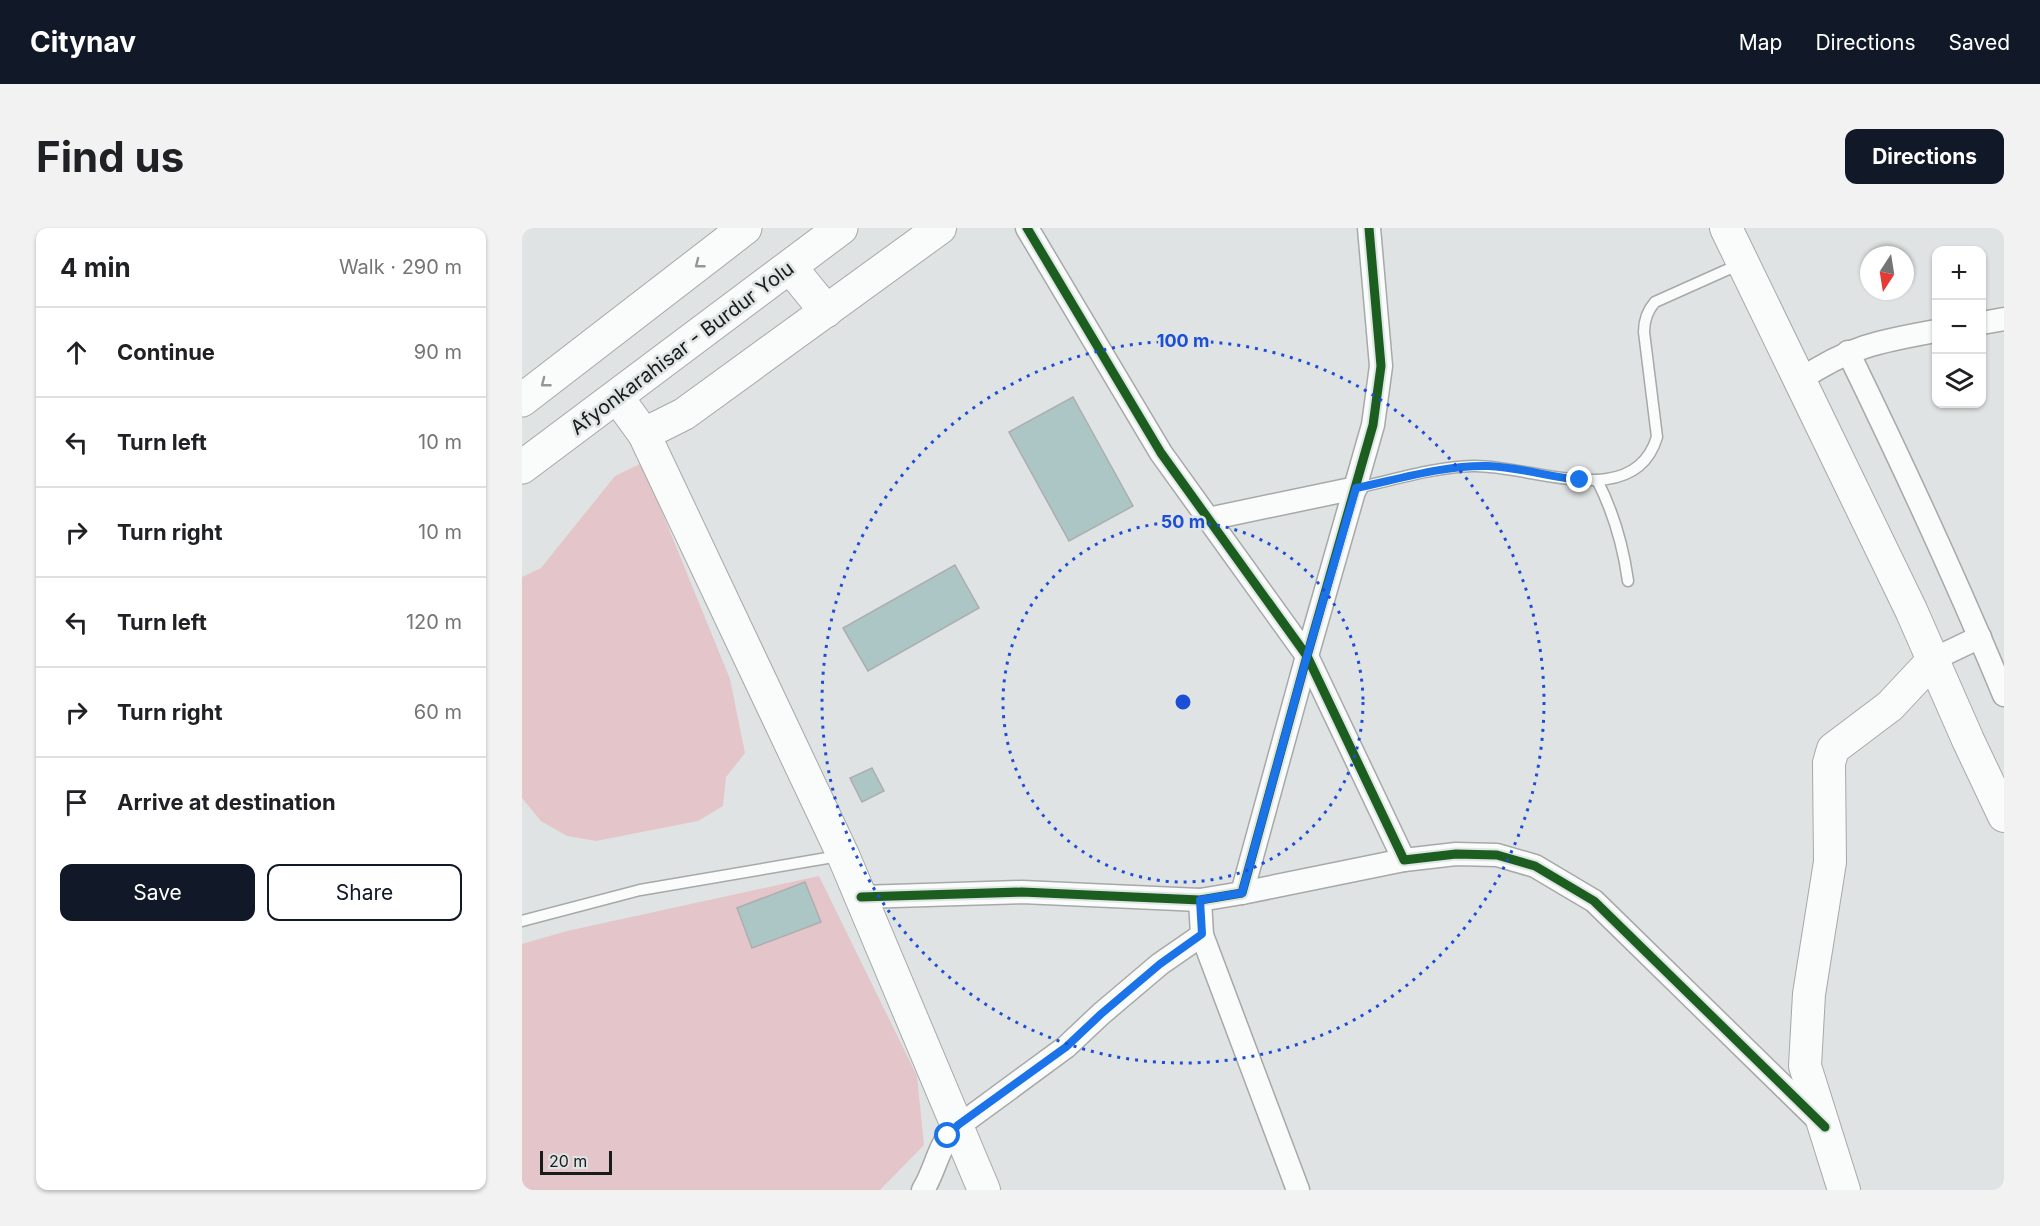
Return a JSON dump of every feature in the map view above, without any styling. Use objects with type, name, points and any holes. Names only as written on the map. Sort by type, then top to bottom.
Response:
[{"type":"highway","points":[[522,400],[746,228]]},
{"type":"highway","name":"Afyonkarahisar - Burdur Yolu","points":[[522,467],[841,228]]},
{"type":"highway","points":[[790,267],[826,311]]},
{"type":"street","points":[[644,434],[684,414],[940,228]]},
{"type":"street","points":[[1027,228],[1161,453],[1307,656],[1404,860]]},
{"type":"street","points":[[1242,893],[1373,425],[1381,366],[1370,228]]},
{"type":"street","points":[[1726,228],[1934,658],[1968,740],[2004,816]]},
{"type":"street","points":[[1986,322],[2004,319]]},
{"type":"street","points":[[1800,380],[1848,352],[1882,340],[1932,332]]},
{"type":"street","points":[[1848,352],[1904,467],[2004,695]]},
{"type":"street","points":[[618,397],[644,434],[843,855],[984,1190]]},
{"type":"street","points":[[1208,519],[1356,488]]},
{"type":"street","points":[[1844,1190],[1805,1066],[1809,994],[1830,862],[1829,764],[1833,749],[1890,706],[1934,658],[1980,637]]},
{"type":"street","points":[[861,897],[1022,892],[1200,900],[1404,860],[1456,854],[1497,855],[1535,866],[1594,901],[1825,1127]]},
{"type":"street","points":[[1200,900],[1202,934],[1298,1190]]},
{"type":"street","points":[[923,1190],[932,1176],[943,1143],[958,1125],[1066,1047],[1160,964],[1202,934]]},
{"type":"lane","points":[[1356,488],[1437,470],[1472,466],[1491,466],[1563,478],[1597,480],[1612,478],[1634,470],[1648,458],[1657,437],[1644,332],[1649,308],[1655,302],[1743,263]]},
{"type":"lane","points":[[1597,480],[1614,516],[1628,581]]},
{"type":"lane","points":[[522,921],[640,890],[843,855]]},
{"type":"shaded area","points":[[642,463],[730,679],[745,753],[726,777],[723,806],[698,821],[596,841],[567,836],[541,821],[522,798],[522,577],[541,568],[615,476]]},
{"type":"shaded area","points":[[819,876],[917,1076],[924,1145],[880,1190],[522,1190],[522,944],[567,931]]},
{"type":"building","points":[[1073,397],[1133,506],[1069,541],[1009,432]]},
{"type":"building","points":[[955,565],[979,608],[868,671],[843,628]]},
{"type":"building","points":[[872,768],[884,791],[862,802],[850,778]]},
{"type":"building","points":[[805,882],[821,922],[752,948],[737,908]]},
{"type":"cycle path","points":[[861,897],[1022,892],[1200,900],[1242,893],[1307,656],[1161,453],[1027,228]]},
{"type":"cycle path","points":[[1369,228],[1381,366],[1373,425],[1307,656],[1404,860],[1456,854],[1497,855],[1535,866],[1594,901],[1825,1127]]},
{"type":"route","points":[[948,1136],[958,1125],[1066,1047],[1160,964],[1202,934],[1200,900],[1242,893],[1356,488],[1437,470],[1472,466],[1511,468],[1580,480]]}]
